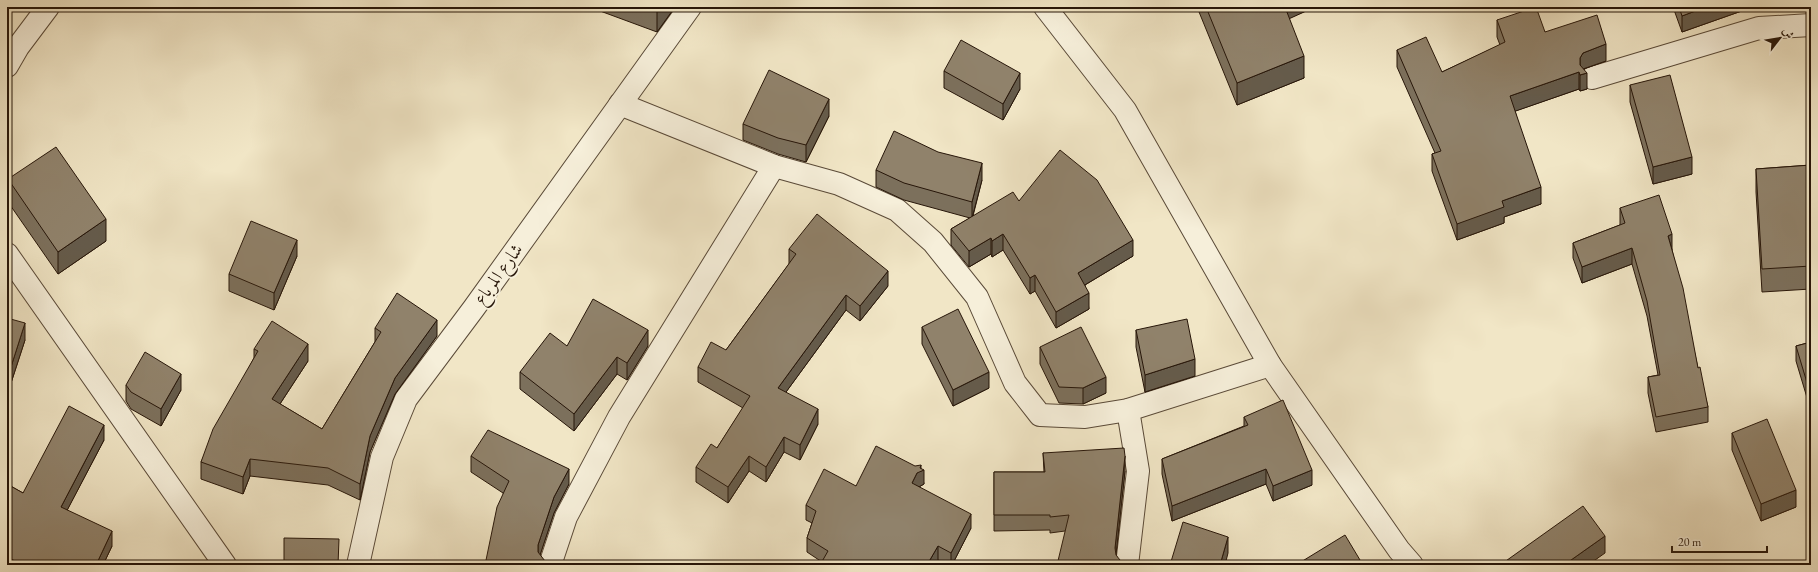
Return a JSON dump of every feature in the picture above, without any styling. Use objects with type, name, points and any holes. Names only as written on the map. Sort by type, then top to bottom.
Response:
[{"type":"street","points":[[7,66],[18,47],[48,7]]},
{"type":"street","name":"شارع المرباع","points":[[358,565],[382,456],[406,399],[474,308],[690,7]]},
{"type":"street","points":[[1045,7],[1125,110],[1270,365],[1405,560]]},
{"type":"street","points":[[1592,78],[1759,28],[1811,25]]},
{"type":"street","points":[[620,104],[774,166],[839,184],[897,210],[933,242],[977,297],[1015,383],[1040,415],[1084,417],[1128,410],[1270,365]]},
{"type":"street","points":[[550,565],[566,517],[619,417],[774,166]]},
{"type":"street","points":[[7,254],[225,565]]},
{"type":"street","points":[[1127,565],[1138,471],[1128,410]]},
{"type":"building","points":[[1206,7],[1285,7],[1304,56],[1237,83]]},
{"type":"building","points":[[1536,7],[1545,32],[1597,15],[1606,44],[1583,53],[1580,58],[1580,65],[1587,73],[1580,75],[1579,72],[1510,96],[1541,187],[1502,201],[1504,207],[1457,224],[1432,154],[1441,151],[1397,50],[1426,37],[1442,72],[1505,42],[1497,20]]},
{"type":"building","points":[[1679,7],[1706,7],[1682,16]]},
{"type":"building","points":[[961,40],[1020,73],[1003,104],[944,71]]},
{"type":"building","points":[[769,70],[829,99],[806,145],[778,138],[743,124]]},
{"type":"building","points":[[1670,75],[1692,157],[1653,167],[1630,85]]},
{"type":"building","points":[[894,131],[938,152],[982,163],[972,202],[904,183],[876,170]]},
{"type":"building","points":[[56,147],[106,219],[58,252],[8,179]]},
{"type":"building","points":[[1060,150],[1097,180],[1133,240],[1078,273],[1089,293],[1056,312],[1035,275],[1030,278],[1003,234],[992,241],[991,238],[969,251],[951,229],[1013,192],[1019,201]]},
{"type":"building","points":[[1811,165],[1811,266],[1762,269],[1756,169]]},
{"type":"building","points":[[1659,195],[1672,234],[1668,236],[1683,288],[1698,368],[1700,367],[1708,407],[1656,417],[1648,377],[1660,375],[1647,301],[1632,248],[1582,267],[1573,243],[1625,223],[1620,208]]},
{"type":"building","points":[[817,214],[888,271],[860,306],[846,295],[778,388],[818,409],[800,445],[784,437],[766,467],[749,456],[728,487],[696,467],[711,444],[717,448],[750,396],[698,367],[711,342],[726,350],[796,254],[789,249]]},
{"type":"building","points":[[251,221],[297,240],[274,293],[229,274]]},
{"type":"building","points":[[397,293],[437,320],[395,378],[370,436],[360,484],[328,468],[250,459],[243,477],[201,462],[213,429],[258,351],[254,349],[272,321],[308,344],[272,399],[322,429],[381,332],[375,328]]},
{"type":"building","points":[[593,299],[648,330],[627,363],[617,357],[574,414],[520,372],[550,333],[567,346]]},
{"type":"building","points":[[958,309],[989,372],[953,390],[922,327]]},
{"type":"building","points":[[7,318],[25,323],[10,370],[7,369]]},
{"type":"building","points":[[1187,319],[1195,359],[1145,375],[1136,330]]},
{"type":"building","points":[[1081,327],[1106,377],[1083,388],[1059,387],[1040,347]]},
{"type":"building","points":[[1811,342],[1811,396],[1796,346]]},
{"type":"building","points":[[145,352],[181,374],[161,409],[131,392],[126,385]]},
{"type":"building","points":[[1283,400],[1312,470],[1273,486],[1266,469],[1172,506],[1162,459],[1248,425],[1244,417]]},
{"type":"building","points":[[69,406],[104,425],[61,507],[112,531],[96,565],[23,565],[7,557],[7,484],[23,493]]},
{"type":"building","points":[[1767,419],[1796,490],[1761,504],[1732,433]]},
{"type":"building","points":[[488,430],[569,469],[554,497],[538,545],[538,552],[545,561],[544,565],[485,565],[497,507],[509,481],[471,456]]},
{"type":"building","points":[[876,446],[915,466],[921,465],[920,468],[924,470],[917,473],[912,483],[971,514],[951,553],[938,546],[927,565],[820,565],[828,551],[807,538],[816,511],[806,505],[824,469],[856,486]]},
{"type":"building","points":[[1124,448],[1125,456],[1115,548],[1116,555],[1120,560],[1119,565],[1057,565],[1069,515],[1050,517],[1050,515],[994,515],[994,472],[1045,472],[1043,453]]},
{"type":"building","points":[[1583,506],[1605,536],[1564,565],[1504,565],[1503,563]]},
{"type":"building","points":[[1183,522],[1228,537],[1220,565],[1170,565]]},
{"type":"building","points":[[1345,535],[1363,565],[1296,565]]},
{"type":"building","points":[[284,538],[339,539],[338,565],[284,565]]},
{"type":"building","points":[[692,561],[701,565],[690,565]]}]
